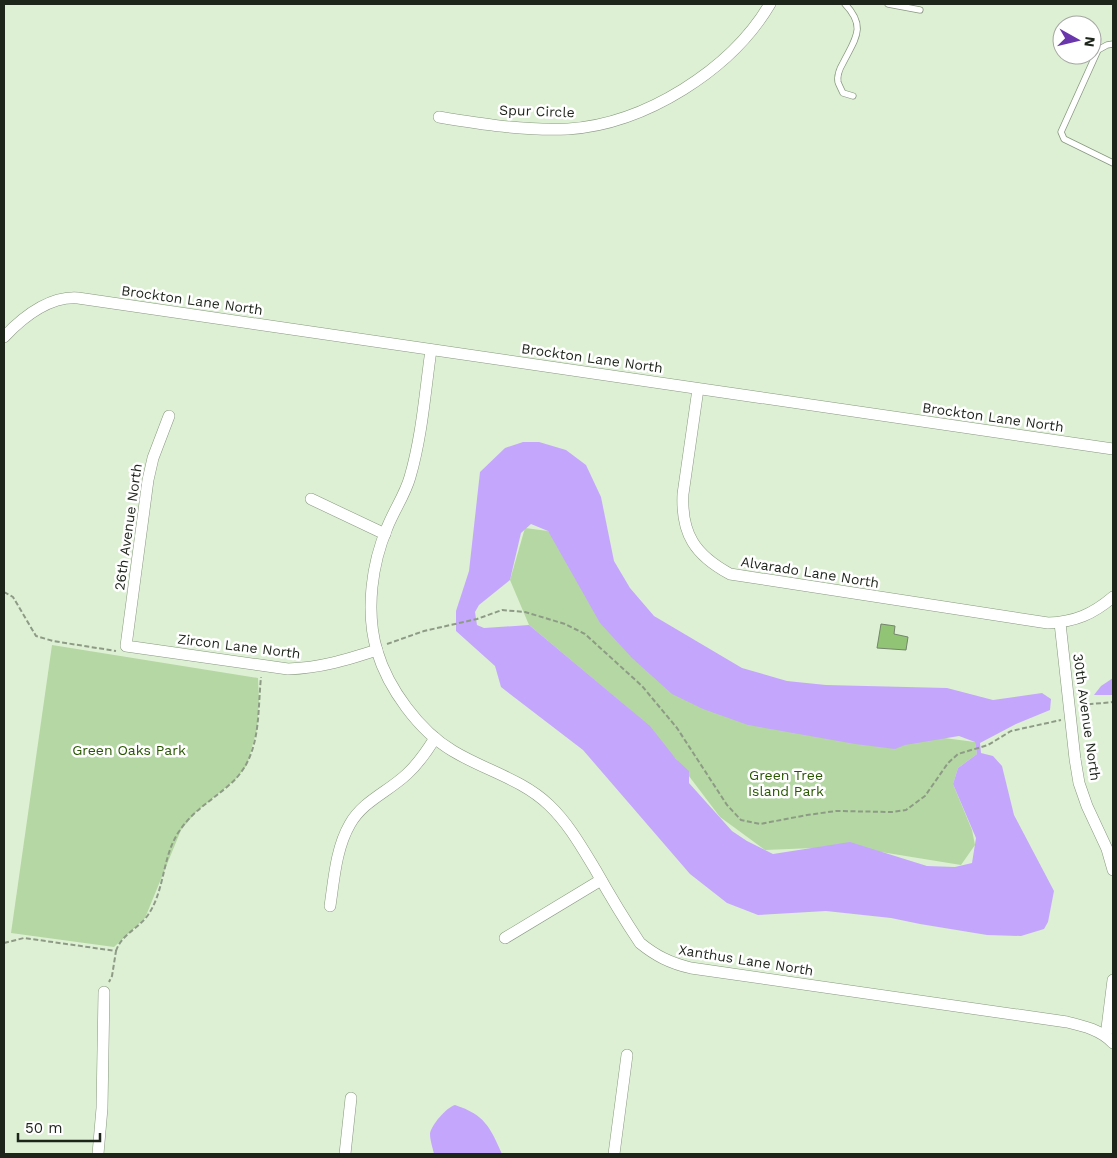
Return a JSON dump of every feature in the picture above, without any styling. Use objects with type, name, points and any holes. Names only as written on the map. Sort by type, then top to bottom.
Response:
[{"type":"street","name":"Spur Circle","points":[[440,117],[503,126],[566,129],[604,123],[637,112],[668,98],[697,80],[724,59],[746,37],[770,4]]},
{"type":"street","name":"Brockton Lane North","points":[[4,337],[22,320],[45,305],[67,298],[1113,449]]},
{"type":"street","name":"Xanthus Lane North","points":[[431,350],[410,478],[377,556],[372,588],[372,620],[382,647],[387,676],[399,698],[416,720],[451,750],[506,777],[548,804],[565,822],[579,842],[640,943],[655,956],[672,964],[700,970],[1067,1022],[1083,1026],[1110,1039]]},
{"type":"street","name":"Alvarado Lane North","points":[[698,389],[682,511],[685,527],[692,542],[702,555],[715,566],[730,574],[746,577],[1035,622],[1060,622]]},
{"type":"street","name":"26th Avenue North","points":[[126,646],[148,480],[153,458],[169,416]]},
{"type":"street","points":[[312,499],[385,534]]},
{"type":"street","points":[[1060,622],[1081,618],[1099,609],[1113,597]]},
{"type":"street","name":"30th Avenue North","points":[[1060,622],[1079,783],[1087,806],[1107,848],[1113,870]]},
{"type":"street","name":"Zircon Lane North","points":[[126,646],[288,670],[310,669],[333,664],[382,647]]},
{"type":"street","points":[[330,906],[342,839],[350,823],[376,797],[406,776],[436,738]]},
{"type":"street","points":[[505,938],[601,880]]},
{"type":"street","points":[[1110,1039],[1113,980]]},
{"type":"street","points":[[98,1154],[102,1108],[104,992]]},
{"type":"street","points":[[614,1154],[627,1055]]},
{"type":"street","points":[[345,1154],[351,1098]]},
{"type":"lane","points":[[845,4],[853,12],[859,26],[854,42],[840,69],[838,81],[843,93],[853,96]]},
{"type":"lane","points":[[888,4],[920,10]]},
{"type":"lane","points":[[1113,44],[1098,50],[1061,132],[1064,139],[1113,163]]},
{"type":"path","points":[[4,592],[13,596],[36,636],[53,641],[126,652],[126,646]]},
{"type":"path","points":[[382,647],[424,631],[502,610],[525,612],[565,624],[585,634],[661,706],[727,805],[741,820],[753,824],[836,812],[892,812],[906,810],[925,796],[953,757],[988,745],[1011,731],[1070,717]]},
{"type":"path","points":[[104,992],[112,976],[119,942],[148,915],[157,898],[170,848],[179,832],[208,800],[228,786],[245,770],[254,746],[259,716],[262,675]]},
{"type":"path","points":[[1084,704],[1113,702]]},
{"type":"path","points":[[4,943],[24,938],[116,952]]},
{"type":"green space","name":"Green Tree Island Park","points":[[525,528],[548,531],[697,706],[975,742],[977,754],[958,768],[953,784],[972,830],[975,845],[961,865],[881,852],[813,848],[765,850],[720,817],[676,759],[628,708],[529,625],[510,580]]},
{"type":"green space","name":"Green Oaks Park","points":[[52,645],[258,678],[257,729],[247,765],[236,779],[196,812],[181,830],[145,918],[114,947],[11,933]]},
{"type":"shaded area","points":[[523,442],[539,442],[566,450],[586,465],[601,497],[614,561],[630,588],[654,616],[742,668],[787,681],[826,685],[947,688],[993,700],[1042,693],[1051,699],[1050,710],[1016,724],[980,743],[981,753],[993,756],[1002,766],[1014,815],[1054,891],[1048,922],[1044,929],[1021,936],[987,935],[891,918],[826,911],[758,915],[727,903],[690,874],[583,750],[501,687],[495,666],[456,631],[456,611],[469,571],[480,472],[505,448]],"holes":[[[531,524],[548,531],[600,623],[632,658],[672,694],[703,709],[748,725],[855,744],[895,749],[905,745],[959,736],[975,742],[977,754],[958,768],[953,784],[976,838],[972,863],[955,867],[927,866],[850,842],[773,854],[732,831],[689,783],[689,771],[676,759],[650,726],[529,625],[484,628],[477,625],[475,612],[479,605],[510,580],[521,533]]]},
{"type":"shaded area","points":[[1113,678],[1113,695],[1094,695],[1101,686]]},
{"type":"shaded area","points":[[455,1105],[473,1113],[485,1123],[494,1136],[502,1154],[434,1154],[430,1136],[431,1130],[436,1121]]},
{"type":"building","points":[[881,624],[895,626],[894,634],[908,637],[906,650],[877,648]]}]
